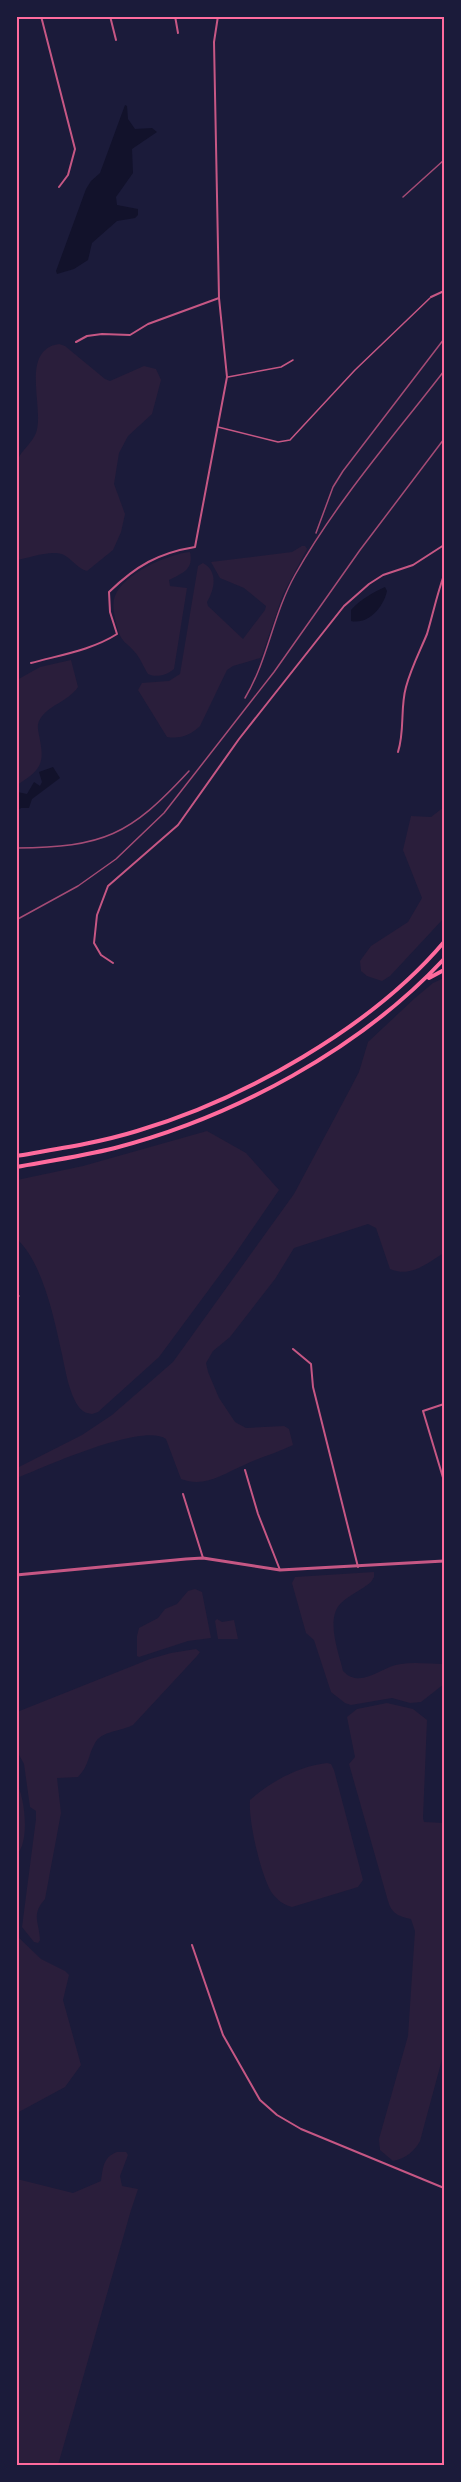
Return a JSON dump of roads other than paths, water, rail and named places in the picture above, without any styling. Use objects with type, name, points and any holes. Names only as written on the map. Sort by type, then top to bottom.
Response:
[{"type":"highway","points":[[16,1156],[138,1131],[212,1103],[273,1073],[350,1026],[414,974],[444,942]]},
{"type":"highway","points":[[16,1167],[115,1148],[215,1114],[328,1053],[372,1023],[425,980],[444,959]]},
{"type":"highway","points":[[425,980],[444,970]]},
{"type":"street","points":[[41,16],[75,149],[68,175],[59,187]]},
{"type":"street","points":[[110,16],[117,40]]},
{"type":"street","points":[[175,16],[178,33]]},
{"type":"street","points":[[31,663],[69,653],[117,634],[110,612],[109,592],[141,565],[168,554],[195,548],[228,377],[219,298],[214,42],[218,16]]},
{"type":"street","points":[[431,297],[444,291]]},
{"type":"street","points":[[76,342],[87,336],[102,334],[126,337],[156,320],[219,298]]},
{"type":"street","points":[[113,963],[101,955],[94,943],[97,915],[108,886],[178,825],[239,739],[344,606],[369,584],[384,575],[413,565],[444,545]]},
{"type":"street","points":[[398,752],[403,734],[402,705],[407,685],[427,632],[444,575]]},
{"type":"street","points":[[293,1349],[311,1364],[314,1386],[358,1567]]},
{"type":"street","points":[[444,1404],[423,1411],[444,1481]]},
{"type":"street","points":[[245,1470],[258,1514],[280,1570]]},
{"type":"street","points":[[183,1494],[203,1558]]},
{"type":"street","points":[[16,1575],[155,1560],[203,1558],[280,1570],[444,1562]]},
{"type":"street","points":[[192,1945],[223,2035],[260,2100],[267,2108],[301,2129],[444,2188]]},
{"type":"lane","points":[[218,427],[278,442],[290,440],[356,370],[431,297]]},
{"type":"lane","points":[[228,377],[280,367],[293,360]]},
{"type":"railway","points":[[403,197],[444,160]]},
{"type":"railway","points":[[316,533],[333,487],[343,471],[444,339]]},
{"type":"railway","points":[[245,698],[259,668],[287,590],[311,548],[366,470],[444,371]]},
{"type":"railway","points":[[16,920],[78,886],[116,859],[164,813],[274,672],[360,550],[444,439]]},
{"type":"railway","points":[[16,848],[72,845],[113,834],[149,810],[189,771]]}]
